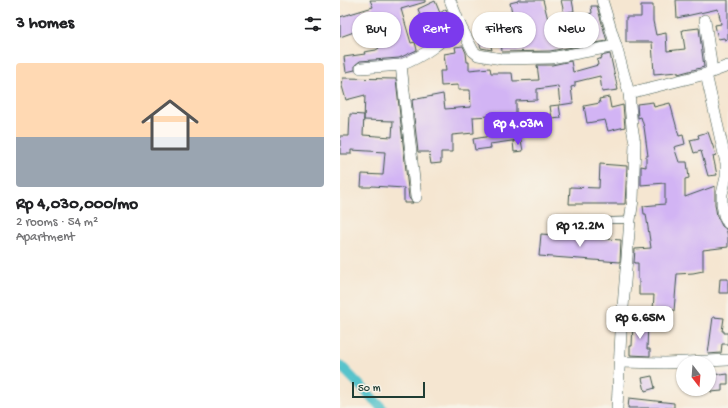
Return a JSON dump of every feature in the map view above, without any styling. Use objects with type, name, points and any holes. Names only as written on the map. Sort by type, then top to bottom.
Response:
[{"type":"street","points":[[450,0],[455,12]]},
{"type":"street","points":[[602,0],[629,93],[635,143],[633,200],[630,220],[617,408]]},
{"type":"street","points":[[704,20],[709,72],[726,163],[726,177],[722,194],[722,204],[724,215],[728,223]]},
{"type":"street","points":[[464,33],[474,53],[502,59],[551,58],[616,46]]},
{"type":"street","points":[[361,68],[401,65],[416,60],[432,48]]},
{"type":"street","points":[[401,65],[416,197]]},
{"type":"street","points":[[629,93],[728,66]]},
{"type":"street","points":[[620,362],[665,363],[728,360]]},
{"type":"lane","points":[[561,222],[630,220]]},
{"type":"building","points":[[370,0],[425,0],[425,2],[401,9],[409,36],[409,48],[416,48],[417,50],[399,58],[360,61],[355,65],[355,70],[346,72],[344,57],[365,54],[364,52],[379,48],[401,48],[401,12],[356,12],[373,7]]},
{"type":"building","points":[[543,0],[546,12],[544,12],[544,48],[567,48],[550,51],[502,52],[502,48],[536,48],[536,12],[512,12],[510,3],[518,1]]},
{"type":"building","points":[[561,0],[572,0],[574,11],[564,12]]},
{"type":"building","points":[[676,0],[728,0],[728,39],[718,39],[715,25],[721,24],[718,9],[677,18]]},
{"type":"building","points":[[435,1],[440,12],[419,12],[418,9]]},
{"type":"building","points":[[641,5],[653,5],[653,21],[656,35],[666,33],[667,51],[685,49],[682,30],[699,28],[704,67],[678,74],[678,72],[654,74],[652,42],[626,42],[626,17],[641,17]]},
{"type":"building","points":[[591,6],[597,6],[599,12],[592,12]]},
{"type":"building","points":[[352,13],[352,33],[340,37],[340,17]]},
{"type":"building","points":[[599,13],[607,41],[599,42]]},
{"type":"building","points":[[455,48],[464,48],[467,62],[469,62],[469,70],[490,68],[491,73],[512,73],[513,81],[539,80],[537,65],[552,65],[571,61],[573,72],[598,65],[597,60],[602,58],[601,56],[610,54],[618,90],[602,92],[600,76],[575,82],[575,86],[571,87],[573,103],[560,105],[558,86],[537,89],[537,100],[516,101],[516,124],[519,140],[490,144],[491,148],[475,150],[473,139],[491,136],[491,134],[494,133],[492,116],[473,117],[474,133],[452,135],[452,152],[441,152],[441,163],[431,164],[429,152],[418,152],[412,100],[443,94],[445,109],[471,107],[470,90],[458,90],[458,85],[441,86],[440,71],[446,71],[444,54],[456,52]]},
{"type":"building","points":[[481,48],[491,48],[492,50]]},
{"type":"building","points":[[343,78],[396,79],[409,198],[413,203],[404,203],[404,188],[372,186],[361,187],[362,174],[383,175],[385,152],[351,150],[351,154],[340,154],[340,136],[349,136],[350,114],[364,115],[363,135],[392,137],[393,121],[364,120],[365,95],[346,100],[342,86]]},
{"type":"building","points":[[609,97],[611,108],[623,105],[625,127],[608,131],[605,120],[587,123],[584,106],[600,103],[599,99]]},
{"type":"building","points":[[653,102],[654,107],[670,103],[679,136],[683,135],[685,144],[674,147],[679,162],[687,162],[689,178],[685,179],[685,197],[715,186],[717,216],[722,226],[726,229],[728,236],[728,247],[703,250],[703,271],[677,274],[674,311],[653,310],[654,295],[639,295],[638,263],[634,263],[635,249],[651,248],[646,214],[644,214],[643,206],[665,204],[665,183],[641,185],[641,166],[646,167],[646,156],[648,156],[644,127],[641,117],[638,118],[637,104]]},
{"type":"building","points":[[559,105],[561,118],[552,119],[550,106]]},
{"type":"building","points":[[708,132],[716,155],[713,156],[717,175],[708,176],[701,151],[694,153],[690,140],[699,138],[698,135]]},
{"type":"building","points":[[521,140],[523,151],[514,152],[513,141]]},
{"type":"building","points":[[600,164],[627,166],[625,204],[569,204],[570,187],[599,188]]},
{"type":"building","points":[[541,234],[621,240],[620,262],[539,256]]},
{"type":"building","points":[[720,279],[728,279],[728,293],[719,293]]},
{"type":"building","points":[[713,317],[724,318],[722,331],[724,331],[724,333],[728,333],[728,344],[722,344],[721,353],[708,354]]},
{"type":"building","points":[[633,322],[648,323],[647,349],[650,349],[650,356],[630,355]]},
{"type":"building","points":[[716,374],[728,374],[728,384],[722,384],[722,391],[716,392]]},
{"type":"building","points":[[652,376],[655,388],[645,391],[642,378]]},
{"type":"building","points":[[629,398],[674,403],[674,408],[628,408]]},
{"type":"waterway","points":[[340,365],[382,408]]}]
